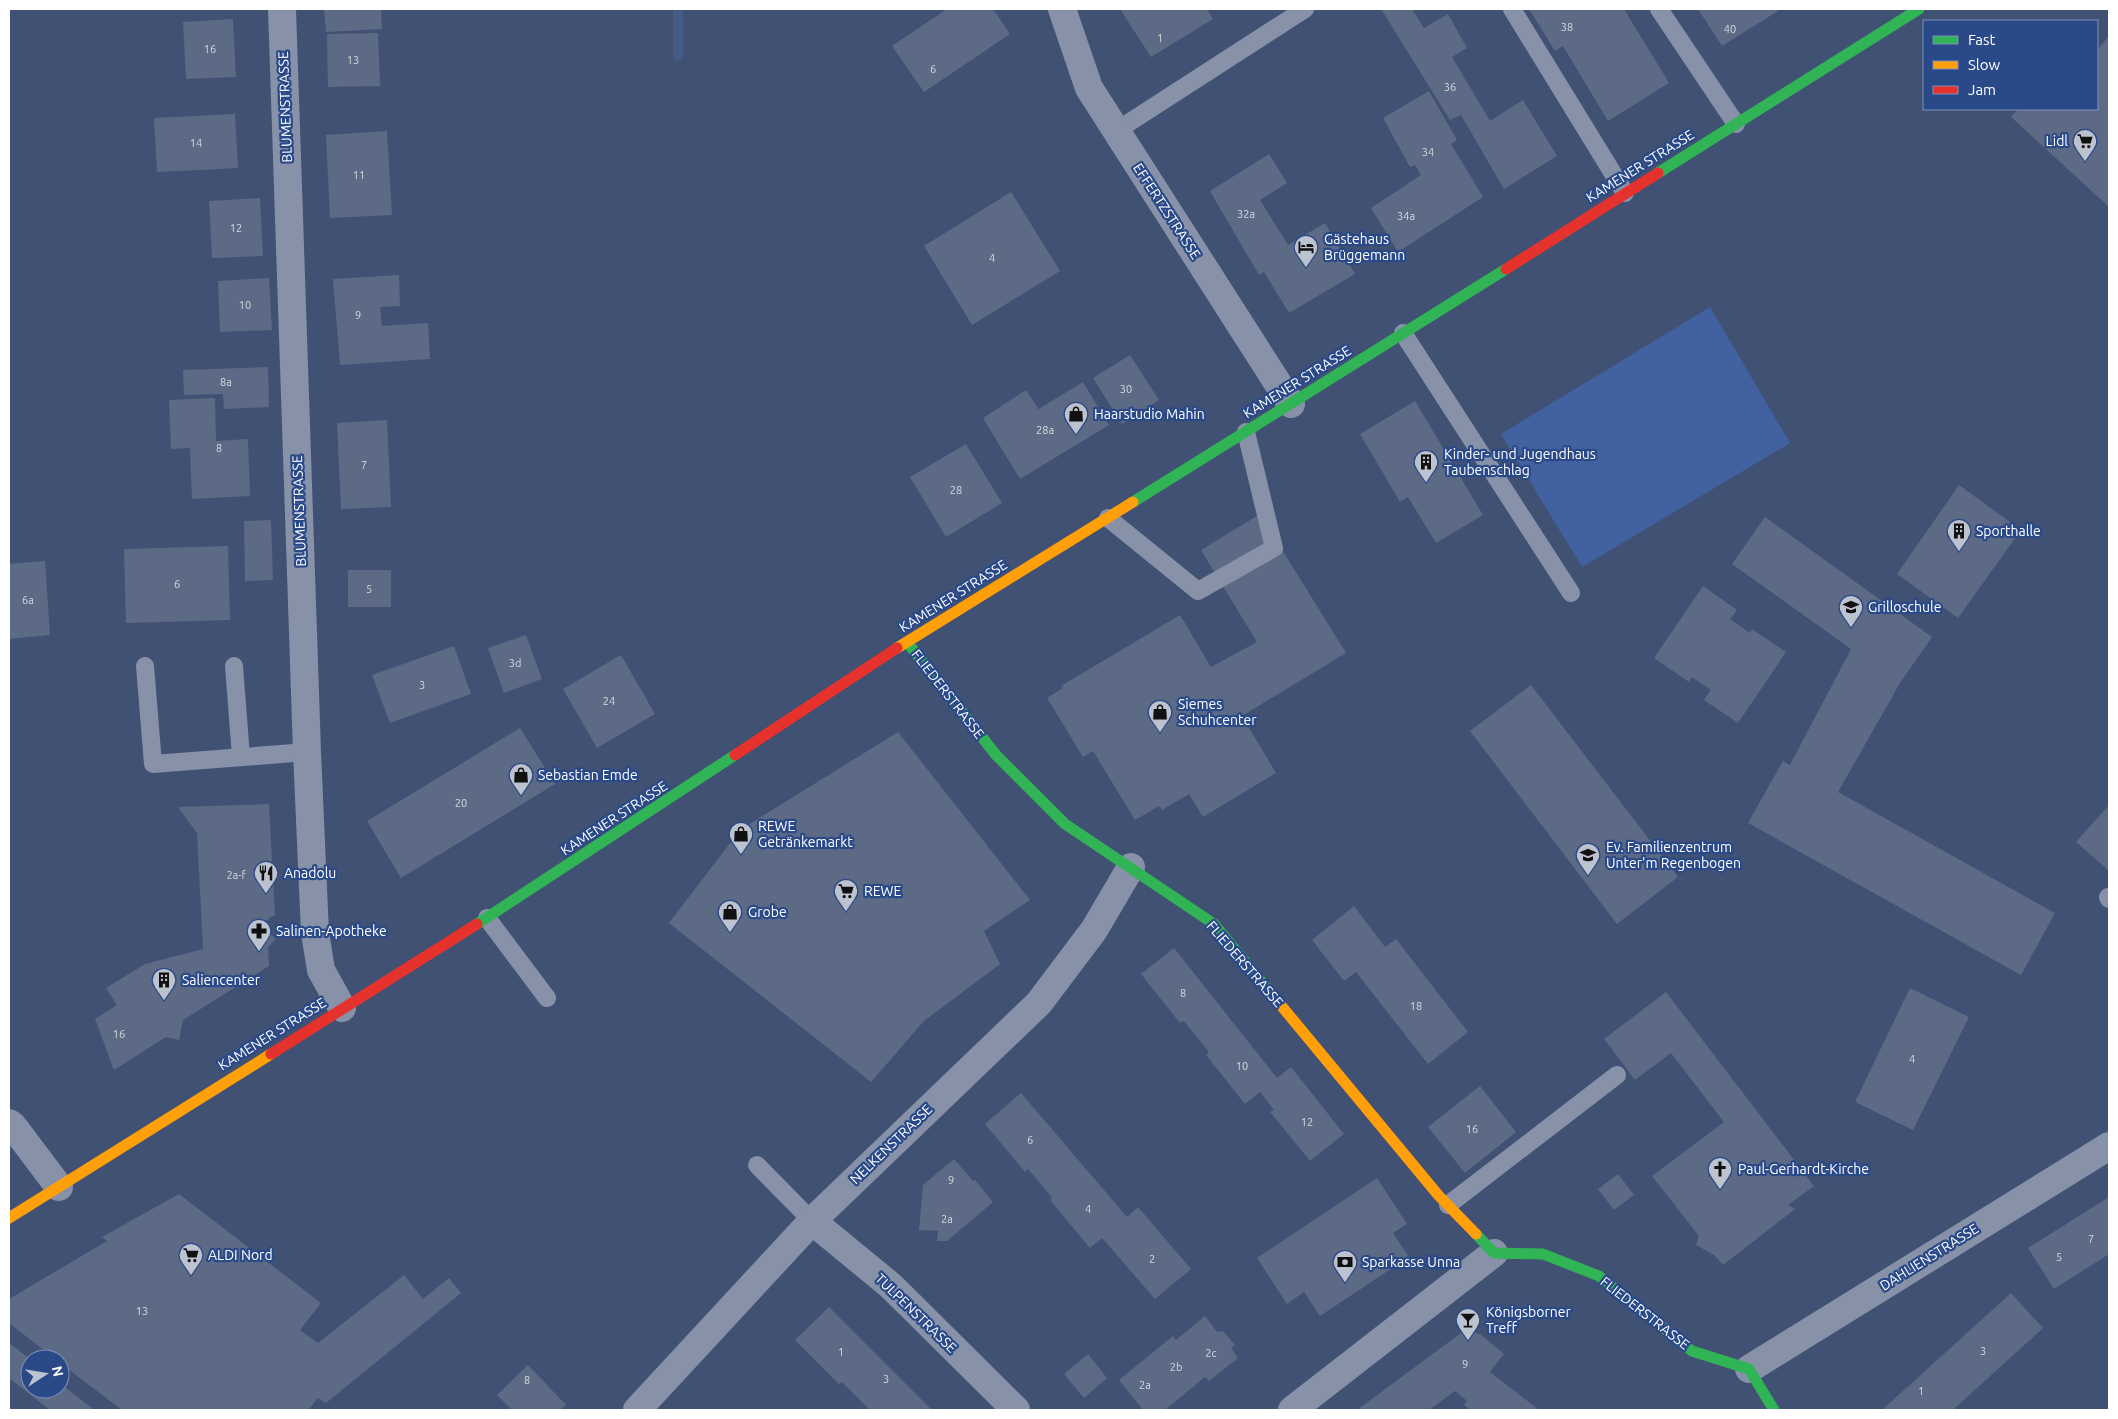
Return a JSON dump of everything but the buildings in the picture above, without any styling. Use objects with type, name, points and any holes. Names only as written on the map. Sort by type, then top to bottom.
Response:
[{"type":"main road","name":"KAMENER STRASSE","points":[[9,1218],[487,918],[907,642],[1292,404],[1919,9]]},
{"type":"main road","name":"FLIEDERSTRASSE","points":[[907,642],[996,755],[1065,824],[1214,924],[1448,1205],[1494,1253],[1543,1254],[1599,1276],[1692,1351],[1749,1369]]},
{"type":"main road","points":[[1749,1369],[1774,1410]]},
{"type":"street","name":"BLUMENSTRASSE","points":[[282,9],[307,752],[315,932],[321,970],[342,1008]]},
{"type":"street","name":"EFFERTZSTRASSE","points":[[1062,9],[1088,88],[1292,404]]},
{"type":"street","name":"NELKENSTRASSE","points":[[637,1410],[812,1221],[1039,1003],[1094,930],[1131,867]]},
{"type":"street","points":[[9,1123],[59,1187]]},
{"type":"street","name":"DAHLIENSTRASSE","points":[[1749,1369],[2109,1146]]},
{"type":"street","name":"TULPENSTRASSE","points":[[812,1221],[891,1286],[1016,1410]]},
{"type":"street","points":[[1292,1410],[1494,1253]]},
{"type":"lane","points":[[1116,131],[1305,9]]},
{"type":"lane","points":[[1512,9],[1625,193]]},
{"type":"lane","points":[[1659,9],[1736,124]]},
{"type":"lane","points":[[1403,334],[1571,593]]},
{"type":"lane","points":[[1108,518],[1198,591],[1274,548],[1246,432]]},
{"type":"lane","points":[[145,666],[153,764],[307,752]]},
{"type":"lane","points":[[234,666],[241,757]]},
{"type":"lane","points":[[487,918],[547,998]]},
{"type":"lane","points":[[1448,1205],[1617,1075]]},
{"type":"lane","points":[[757,1165],[812,1221]]},
{"type":"shaded area","points":[[1710,307],[1790,443],[1582,567],[1501,434]]},
{"type":"waterway","points":[[678,9],[678,55]]},
{"type":"traffic: fast","points":[[1658,173],[1919,9]]},
{"type":"traffic: fast","points":[[1133,502],[1506,269]]},
{"type":"traffic: fast","points":[[907,642],[996,755],[1065,824],[1214,924],[1274,997]]},
{"type":"traffic: fast","points":[[477,924],[735,755]]},
{"type":"traffic: fast","points":[[1476,1234],[1494,1253],[1543,1254],[1599,1276],[1692,1351],[1749,1369],[1774,1410]]},
{"type":"traffic: slow","points":[[897,648],[1133,502]]},
{"type":"traffic: slow","points":[[1274,997],[1439,1196],[1476,1234]]},
{"type":"traffic: slow","points":[[9,1218],[271,1054]]},
{"type":"traffic: jam","points":[[1506,269],[1658,173]]},
{"type":"traffic: jam","points":[[735,755],[897,648]]},
{"type":"traffic: jam","points":[[271,1054],[477,924]]},
{"type":"place","name":"Lidl","points":[[2085,162]]},
{"type":"place","name":"Gästehaus Brüggemann","points":[[1306,268]]},
{"type":"place","name":"Haarstudio Mahin","points":[[1076,435]]},
{"type":"place","name":"Kinder- und Jugendhaus Taubenschlag","points":[[1426,483]]},
{"type":"place","name":"Sporthalle","points":[[1959,552]]},
{"type":"place","name":"Grilloschule","points":[[1851,628]]},
{"type":"place","name":"Siemes Schuhcenter","points":[[1160,733]]},
{"type":"place","name":"Sebastian Emde","points":[[521,796]]},
{"type":"place","name":"REWE Getränkemarkt","points":[[741,855]]},
{"type":"place","name":"Ev. Familienzentrum Unter'm Regenbogen","points":[[1588,876]]},
{"type":"place","name":"Anadolu","points":[[266,894]]},
{"type":"place","name":"REWE","points":[[846,912]]},
{"type":"place","name":"Grobe","points":[[730,933]]},
{"type":"place","name":"Salinen-Apotheke","points":[[259,952]]},
{"type":"place","name":"Saliencenter","points":[[164,1001]]},
{"type":"place","name":"Paul-Gerhardt-Kirche","points":[[1720,1190]]},
{"type":"place","name":"ALDI Nord","points":[[191,1276]]},
{"type":"place","name":"Sparkasse Unna","points":[[1345,1283]]},
{"type":"place","name":"Königsborner Treff","points":[[1468,1341]]}]
